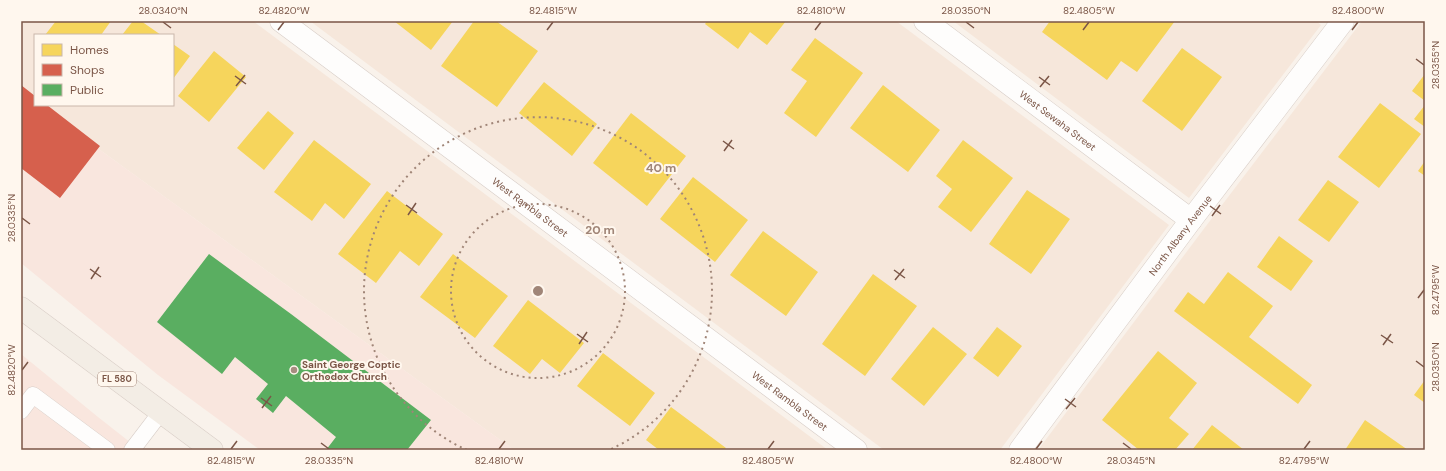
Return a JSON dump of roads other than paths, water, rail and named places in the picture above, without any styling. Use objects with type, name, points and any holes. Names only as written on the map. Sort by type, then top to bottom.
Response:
[{"type":"main road","name":"FL 580","points":[[21,308],[212,450]]},
{"type":"street","name":"West Rambla Street","points":[[281,21],[856,450]]},
{"type":"street","name":"West Sewaha Street","points":[[925,21],[1191,220]]},
{"type":"street","name":"North Albany Avenue","points":[[1020,450],[1191,220],[1343,21]]},
{"type":"lane","points":[[21,411],[33,395],[99,448]]},
{"type":"lane","points":[[132,450],[161,412]]},
{"type":"place","name":"Saint George Coptic Orthodox Church","points":[[294,370]]}]
